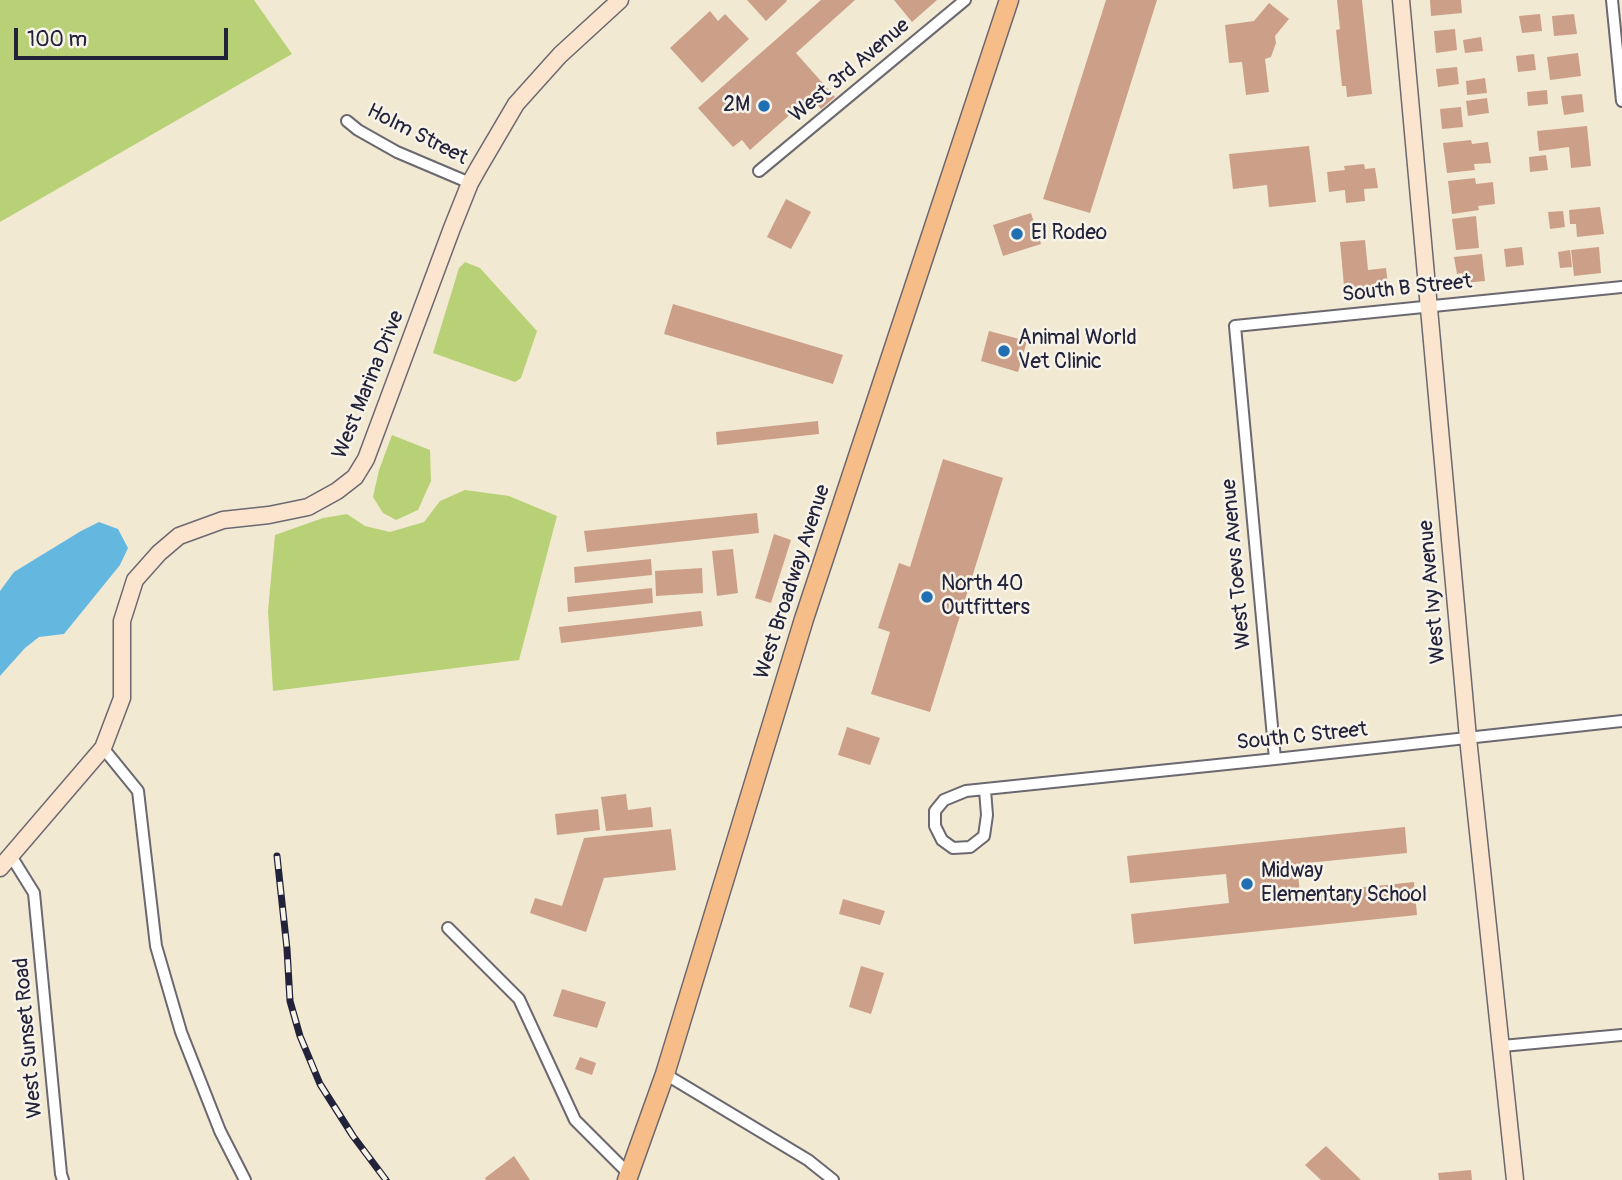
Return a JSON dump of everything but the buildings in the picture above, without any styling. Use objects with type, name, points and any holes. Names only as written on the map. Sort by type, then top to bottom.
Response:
[{"type":"main road","name":"West Broadway Avenue","points":[[628,1177],[665,1074],[804,619],[1007,7]]},
{"type":"street","name":"West Marina Drive","points":[[6,862],[103,748],[122,698],[122,621],[135,580],[159,553],[179,536],[223,520],[270,515],[308,507],[337,491],[355,477],[366,459],[470,183],[516,104],[560,55],[620,0]]},
{"type":"street","name":"West 3rd Avenue","points":[[759,171],[965,0]]},
{"type":"street","points":[[1007,7],[1020,0]]},
{"type":"street","name":"West Ivy Avenue","points":[[1401,0],[1468,738],[1515,1180]]},
{"type":"street","points":[[1612,0],[1622,101]]},
{"type":"street","name":"Holm Street","points":[[347,121],[397,152],[470,183]]},
{"type":"street","name":"South B Street","points":[[1238,366],[1235,326],[1622,287]]},
{"type":"street","name":"West Toevs Avenue","points":[[1238,366],[1275,759]]},
{"type":"street","name":"South C Street","points":[[985,790],[987,815],[984,836],[970,847],[953,848],[942,840],[935,826],[936,811],[944,800],[966,791],[1622,721]]},
{"type":"street","points":[[103,748],[138,791],[156,946],[181,1032],[220,1131],[244,1180]]},
{"type":"street","name":"West Sunset Road","points":[[6,862],[34,893],[63,1180]]},
{"type":"street","points":[[447,928],[519,999],[575,1120],[628,1177]]},
{"type":"street","points":[[1502,1046],[1622,1035]]},
{"type":"street","points":[[665,1074],[808,1160],[833,1180]]},
{"type":"green space","points":[[0,0],[254,0],[292,54],[0,222]]},
{"type":"green space","points":[[465,262],[480,268],[537,331],[521,378],[515,382],[433,353],[459,268]]},
{"type":"green space","points":[[392,435],[430,450],[431,481],[418,510],[396,520],[383,513],[373,497],[379,470]]},
{"type":"green space","points":[[465,490],[509,496],[557,516],[519,660],[273,691],[268,611],[275,535],[323,518],[347,514],[365,526],[390,532],[424,522],[440,501]]},
{"type":"water","points":[[99,522],[118,529],[128,548],[120,565],[64,634],[39,637],[25,648],[0,676],[0,591],[14,572]]},
{"type":"railway","points":[[277,856],[290,1001],[300,1036],[320,1084],[353,1136],[386,1180]]},
{"type":"place","name":"2M","points":[[764,106]]},
{"type":"place","name":"El Rodeo","points":[[1017,234]]},
{"type":"place","name":"Animal World Vet Clinic","points":[[1004,351]]},
{"type":"place","name":"North 40 Outfitters","points":[[927,597]]},
{"type":"place","name":"Midway Elementary School","points":[[1247,884]]}]
